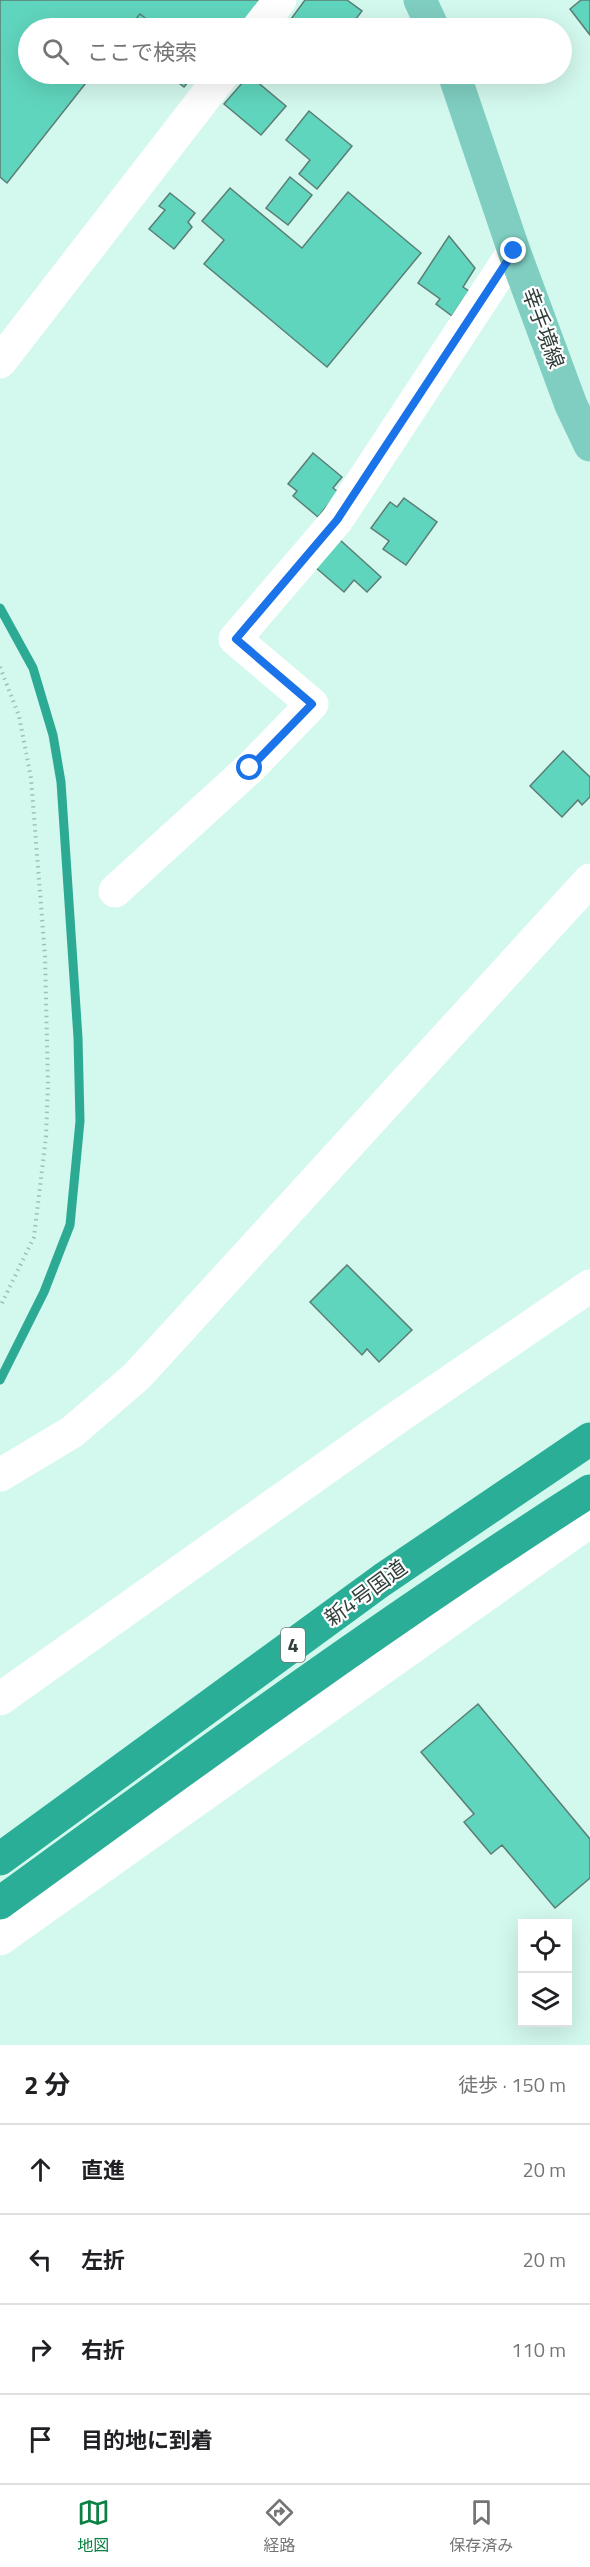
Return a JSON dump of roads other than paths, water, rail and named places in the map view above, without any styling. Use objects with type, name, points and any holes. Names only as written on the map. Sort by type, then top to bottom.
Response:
[{"type":"highway","name":"新4号国道","points":[[0,1859],[382,1580],[590,1438]]},
{"type":"highway","name":"新4号国道","points":[[0,1903],[291,1692],[464,1572],[590,1491]]},
{"type":"main road","points":[[420,0],[428,18]]},
{"type":"main road","name":"幸手境線","points":[[457,84],[514,251],[571,405],[590,445]]},
{"type":"street","points":[[266,18],[280,0]]},
{"type":"street","points":[[0,362],[215,84]]},
{"type":"street","points":[[115,891],[250,768],[312,704],[236,639],[337,520],[514,251]]},
{"type":"street","points":[[0,1475],[72,1432],[137,1376],[590,880]]},
{"type":"street","points":[[0,1699],[398,1417],[590,1286]]},
{"type":"street","points":[[0,1939],[590,1521]]},
{"type":"waterway","points":[[0,608],[33,668],[53,735],[61,782],[78,1038],[80,1121],[70,1225],[44,1292],[0,1380]]}]
